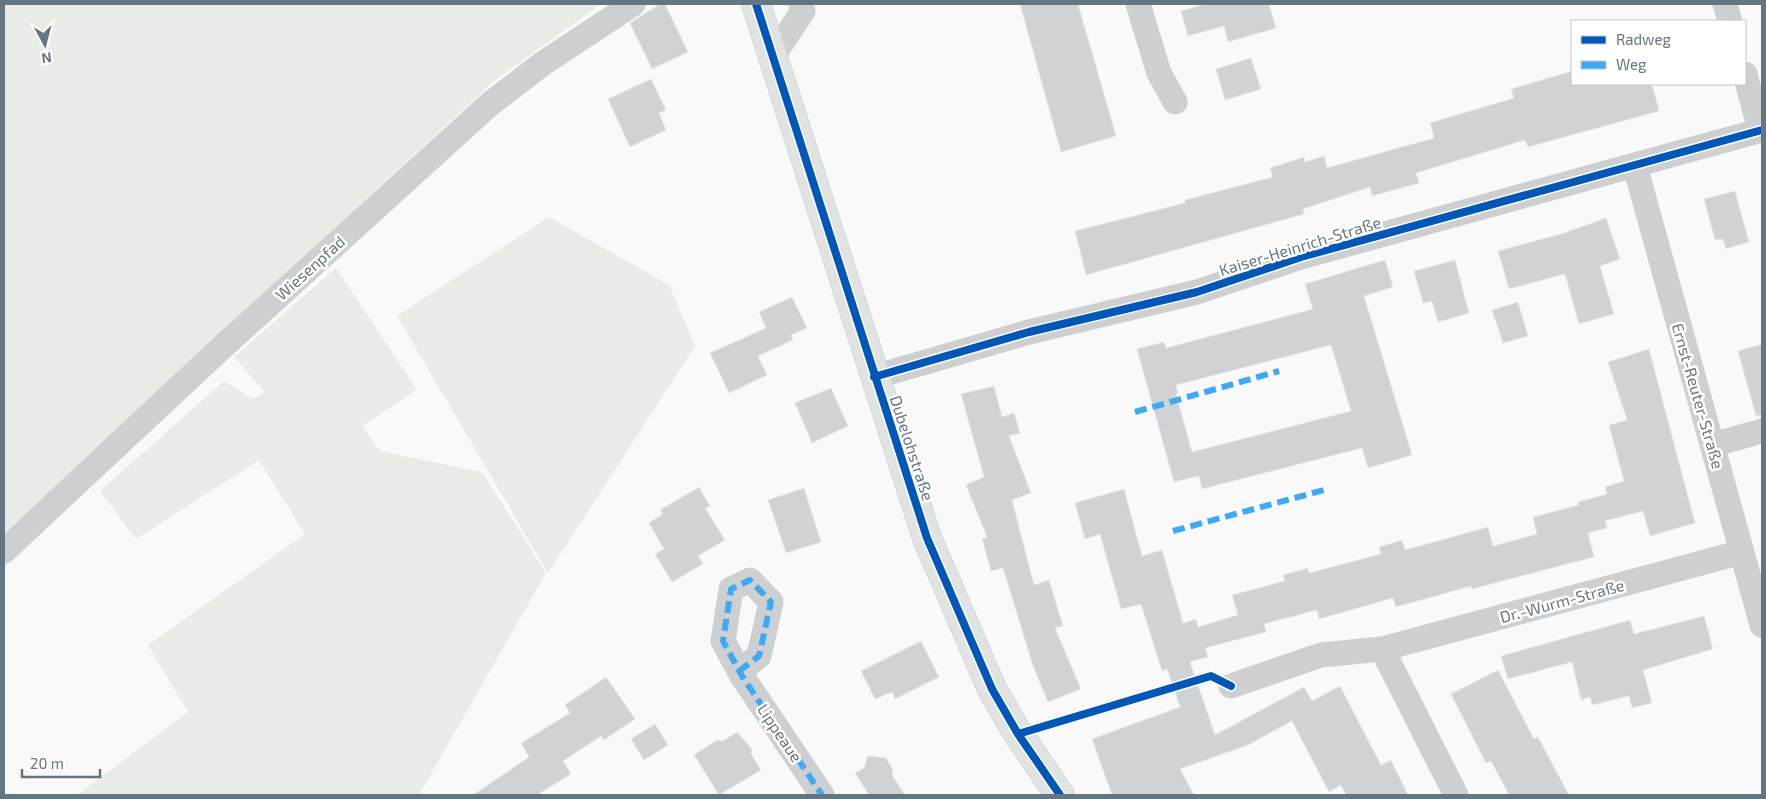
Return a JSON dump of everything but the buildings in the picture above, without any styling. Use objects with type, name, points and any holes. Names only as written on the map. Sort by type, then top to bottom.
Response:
[{"type":"main road","name":"Dubelohstraße","points":[[756,4],[927,538],[992,689],[1018,734],[1060,795]]},
{"type":"street","name":"Wiesenpfad","points":[[4,551],[217,352],[490,104],[542,64],[633,4]]},
{"type":"street","points":[[1138,4],[1159,73],[1175,102]]},
{"type":"street","points":[[1725,4],[1730,20]]},
{"type":"street","points":[[773,56],[809,6]]},
{"type":"street","points":[[1746,78],[1761,130]]},
{"type":"street","name":"Kaiser-Heinrich-Straße","points":[[874,377],[1029,332],[1197,292],[1302,257],[1761,130]]},
{"type":"street","name":"Ernst-Reuter-Straße","points":[[1635,166],[1762,625]]},
{"type":"street","points":[[1712,445],[1762,431]]},
{"type":"street","name":"Dr.-Wurm-Straße","points":[[1231,686],[1321,655],[1382,649],[1742,552]]},
{"type":"street","points":[[1382,649],[1456,795]]},
{"type":"street","name":"Lippeaue","points":[[739,671],[822,795]]},
{"type":"shaded area","points":[[4,4],[601,4],[494,81],[4,533]]},
{"type":"shaded area","points":[[549,217],[669,285],[695,346],[548,573],[397,316]]},
{"type":"shaded area","points":[[336,268],[417,390],[362,426],[380,451],[482,472],[546,573],[419,795],[77,795],[188,712],[148,645],[305,534],[259,460],[136,539],[100,491],[224,381],[253,399],[265,392],[234,357]]},
{"type":"marked path","points":[[1135,412],[1279,371]]},
{"type":"marked path","points":[[1173,531],[1324,490]]},
{"type":"marked path","points":[[739,671],[759,656],[771,602],[750,580],[731,589],[723,641],[742,676],[822,795]]},
{"type":"cycle path","points":[[756,4],[927,538],[992,689],[1018,734],[1060,795]]},
{"type":"cycle path","points":[[874,377],[1029,332],[1197,292],[1301,257],[1762,130]]},
{"type":"cycle path","points":[[1018,734],[1211,676],[1231,686]]}]
